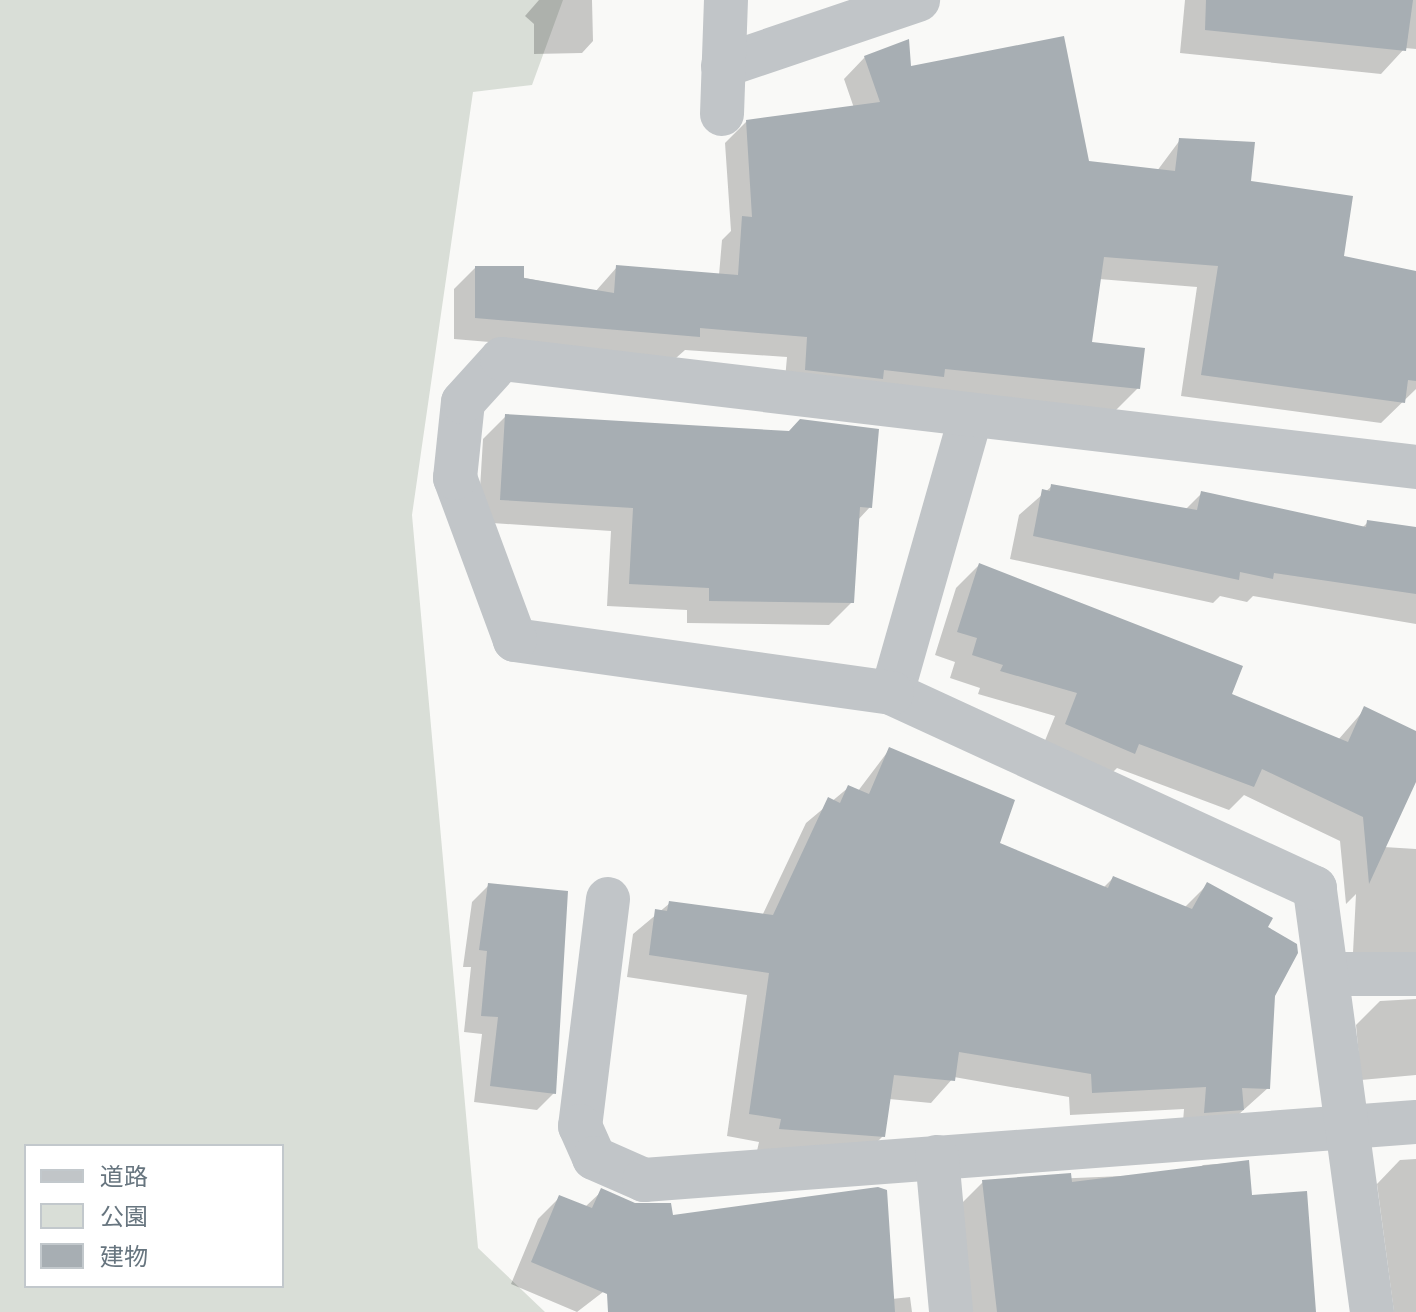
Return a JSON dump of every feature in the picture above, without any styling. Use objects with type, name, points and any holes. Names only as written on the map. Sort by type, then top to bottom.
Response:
[{"type":"street","points":[[722,114],[726,0]]},
{"type":"street","points":[[723,66],[918,0]]},
{"type":"street","points":[[1372,1312],[1315,888],[892,693],[515,640],[455,478],[463,402],[502,359],[1416,467]]},
{"type":"street","points":[[892,693],[971,415]]},
{"type":"street","points":[[608,899],[580,1126],[594,1158],[644,1180],[1416,1122]]},
{"type":"street","points":[[1327,974],[1416,974]]},
{"type":"street","points":[[937,1157],[951,1312]]},
{"type":"green space","points":[[0,0],[563,0],[532,85],[473,92],[412,515],[478,1248],[545,1312],[0,1312]]},
{"type":"building","points":[[1206,0],[1413,0],[1406,51],[1205,30]]},
{"type":"building","points":[[1064,36],[1089,161],[1175,171],[1179,138],[1255,142],[1251,181],[1353,196],[1344,256],[1416,271],[1416,381],[1408,380],[1405,403],[1201,375],[1218,266],[1104,257],[1092,342],[1145,348],[1140,389],[945,369],[944,377],[884,370],[883,379],[805,370],[807,337],[700,328],[700,337],[475,318],[475,266],[524,266],[524,278],[614,293],[616,265],[738,275],[742,216],[752,217],[746,120],[880,102],[864,56],[909,39],[911,66]]},
{"type":"building","points":[[505,414],[789,431],[800,419],[879,429],[872,508],[860,507],[854,603],[709,601],[709,588],[629,584],[633,508],[500,500]]},
{"type":"building","points":[[1051,484],[1197,510],[1201,491],[1366,527],[1367,520],[1416,527],[1416,594],[1274,573],[1273,579],[1240,572],[1239,580],[1033,536],[1042,489],[1050,491]]},
{"type":"building","points":[[979,563],[1243,666],[1232,694],[1348,742],[1364,706],[1416,731],[1416,782],[1369,884],[1363,817],[1262,769],[1254,787],[1139,744],[1135,754],[1065,724],[1077,693],[1000,671],[1003,665],[972,655],[977,638],[957,632]]},
{"type":"building","points":[[889,747],[1015,800],[1000,843],[1108,888],[1113,876],[1192,909],[1207,882],[1273,918],[1268,927],[1297,944],[1298,953],[1275,996],[1270,1089],[1242,1088],[1244,1110],[1204,1113],[1206,1087],[1092,1093],[1091,1074],[959,1052],[955,1081],[894,1075],[885,1137],[779,1129],[781,1119],[749,1114],[769,973],[649,955],[655,909],[667,911],[669,901],[773,915],[828,797],[840,803],[848,785],[869,794]]},
{"type":"building","points":[[488,883],[568,891],[556,1094],[490,1086],[498,1017],[481,1016],[487,951],[479,950]]},
{"type":"building","points":[[1249,1160],[1252,1195],[1307,1191],[1316,1312],[997,1312],[982,1180],[1071,1173],[1072,1182]]},
{"type":"building","points":[[878,1187],[887,1190],[895,1312],[608,1312],[607,1294],[531,1262],[559,1195],[592,1208],[601,1188],[635,1203],[671,1203],[673,1215]]}]
